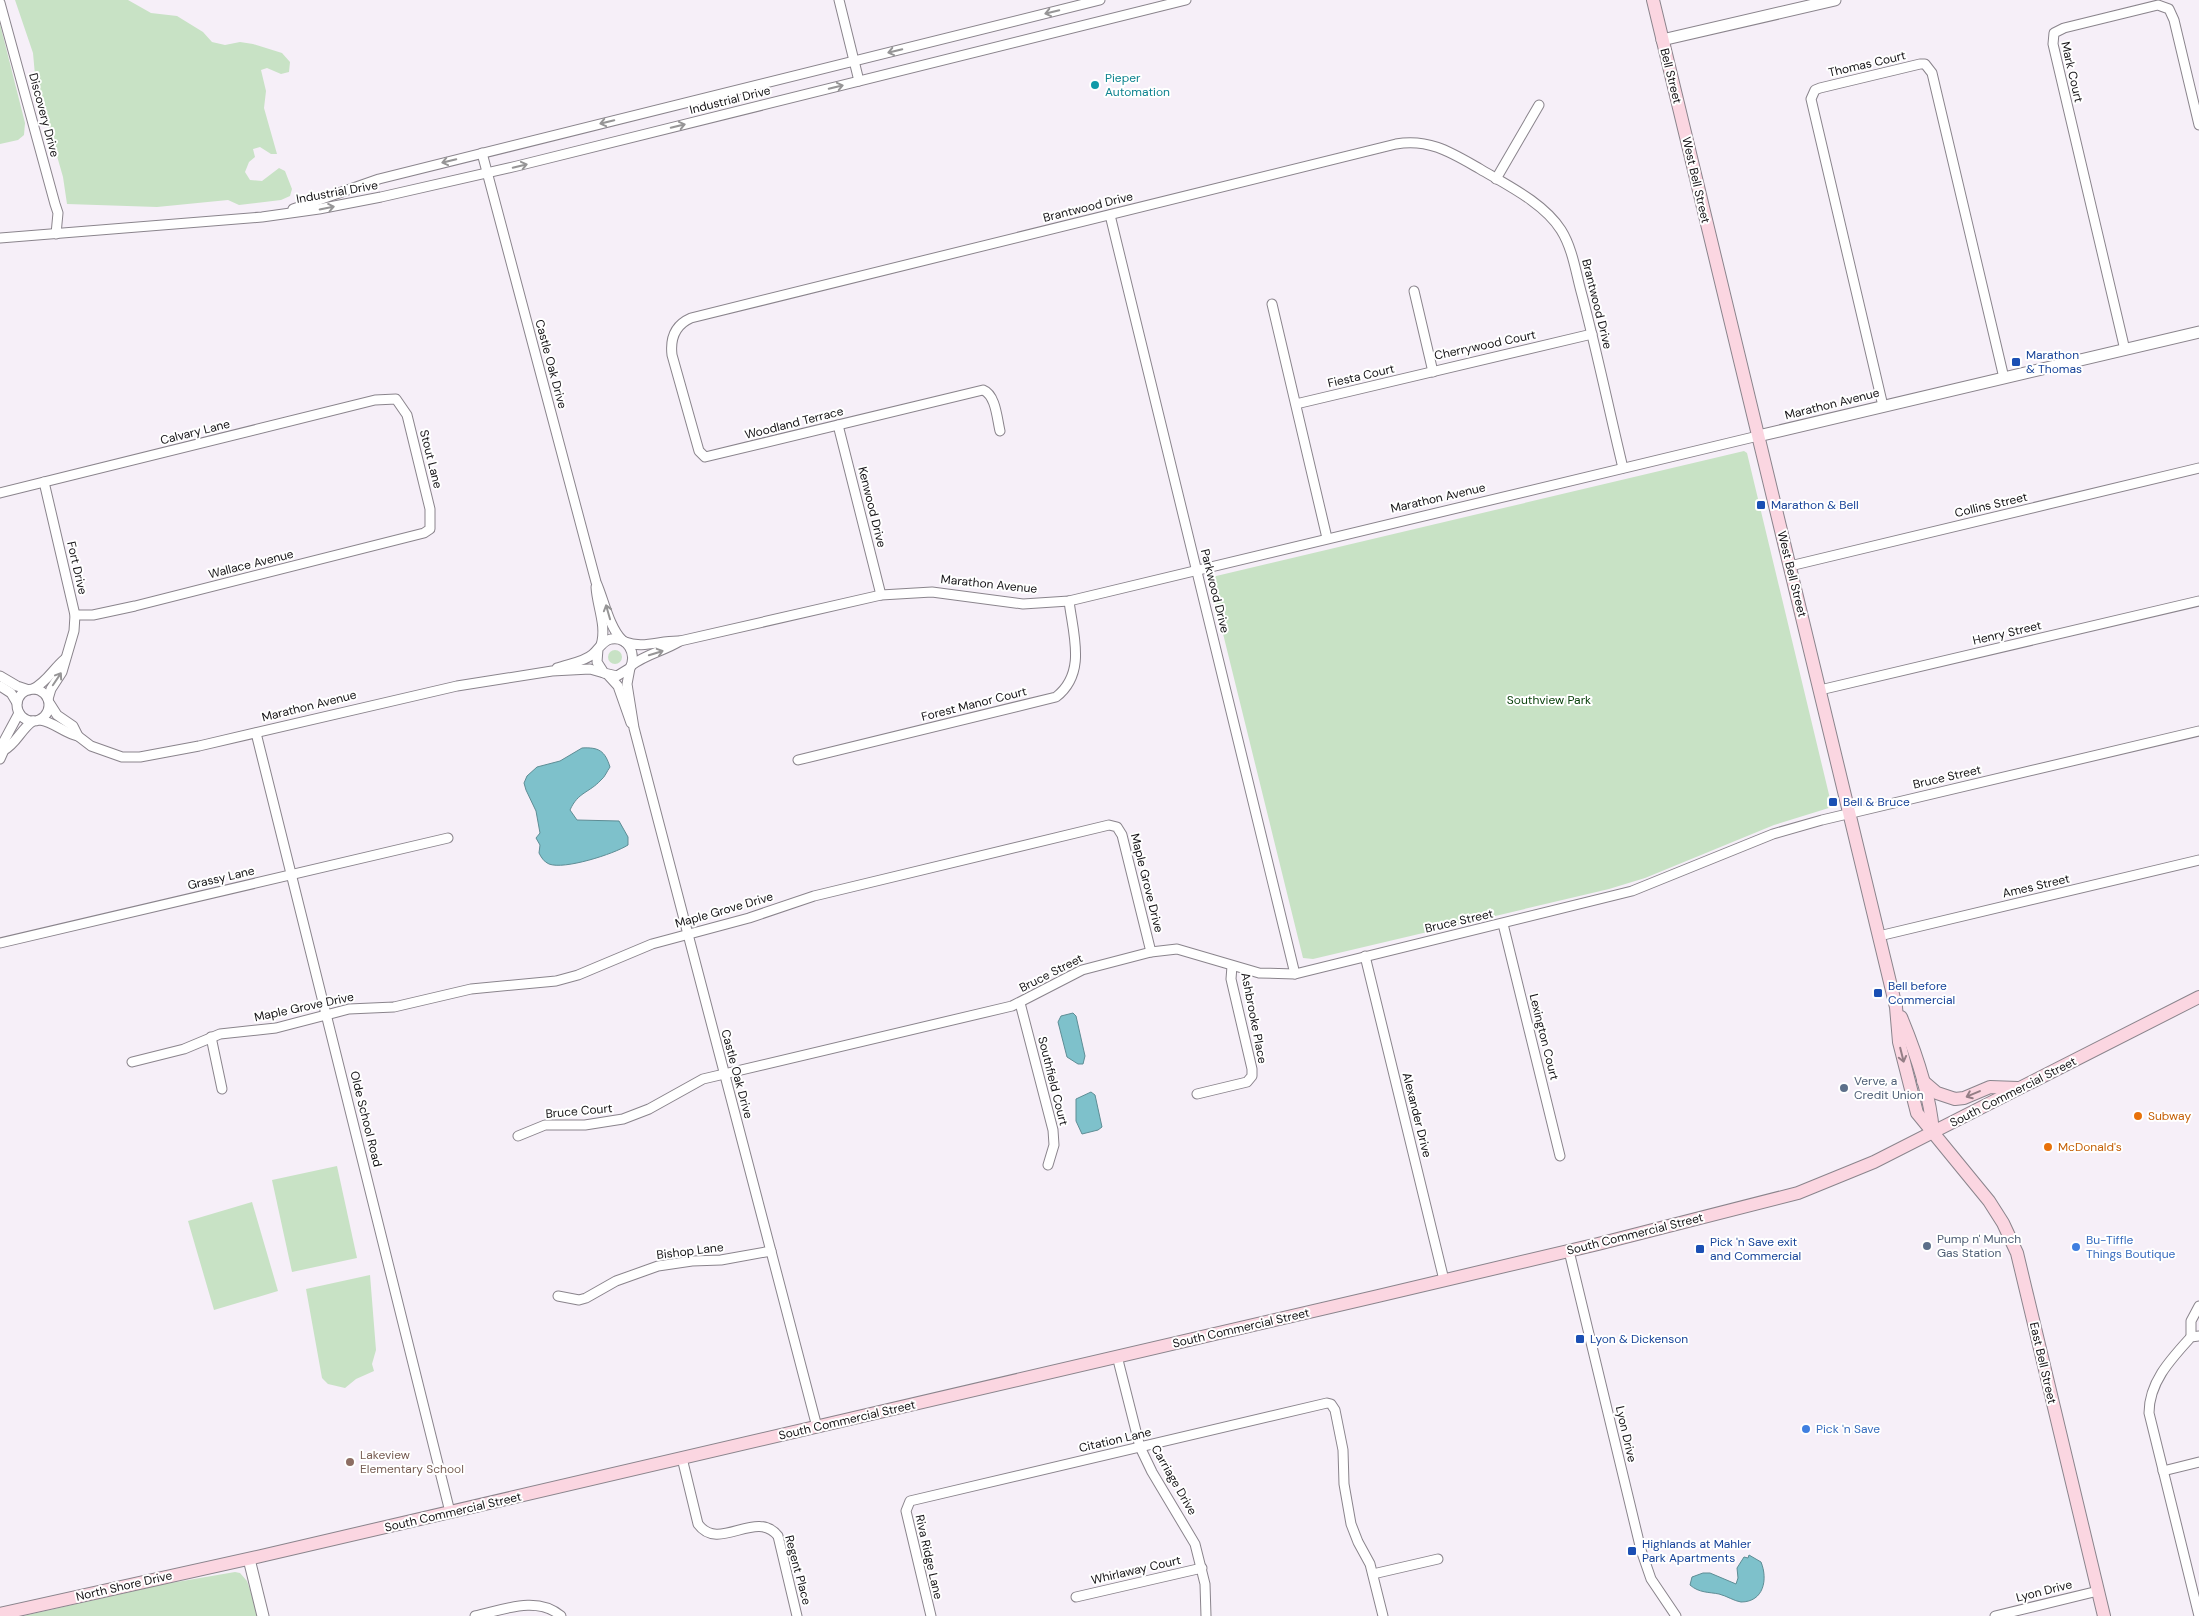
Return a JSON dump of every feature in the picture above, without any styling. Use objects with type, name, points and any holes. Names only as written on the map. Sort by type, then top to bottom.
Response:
[{"type":"main road","points":[[1653,0],[1662,40]]},
{"type":"main road","name":"Bell Street","points":[[1662,40],[1680,112]]},
{"type":"main road","name":"West Bell Street","points":[[1680,112],[1896,1007],[1899,1042],[1917,1113],[1933,1132]]},
{"type":"main road","name":"South Commercial Street","points":[[249,1559],[1569,1251],[1798,1193],[1874,1162],[2199,997]]},
{"type":"main road","name":"West Bell Street","points":[[1896,1007],[1910,1039],[1932,1110],[1933,1132]]},
{"type":"main road","points":[[1923,1081],[1937,1093],[1950,1098],[1964,1098],[1990,1087],[2020,1088]]},
{"type":"main road","name":"East Bell Street","points":[[1933,1132],[1989,1201],[2003,1223],[2016,1253],[2104,1616]]},
{"type":"main road","name":"North Shore Drive","points":[[0,1614],[249,1559]]},
{"type":"street","points":[[839,0],[859,81]]},
{"type":"street","name":"Industrial Drive","points":[[279,215],[379,179],[1100,0]]},
{"type":"street","name":"Industrial Drive","points":[[0,238],[279,215],[328,208],[487,173],[859,81],[1165,2],[1186,0]]},
{"type":"street","points":[[1662,40],[1835,0]]},
{"type":"street","name":"Discovery Drive","points":[[0,2],[58,213],[56,234]]},
{"type":"street","name":"Mark Court","points":[[2125,350],[2053,44],[2054,33],[2064,28],[2158,5],[2169,9],[2174,20],[2199,125]]},
{"type":"street","name":"Thomas Court","points":[[1883,406],[1811,99],[1815,90],[1820,88],[1920,64],[1928,66],[1932,73],[2004,378]]},
{"type":"street","points":[[1496,179],[1539,105]]},
{"type":"street","name":"Brantwood Drive","points":[[681,323],[691,318],[1407,142],[1430,144],[1444,149],[1496,179],[1546,212],[1562,230],[1569,245],[1592,334],[1623,468]]},
{"type":"street","name":"Castle Oak Drive","points":[[482,153],[596,582],[612,628],[623,641]]},
{"type":"street","name":"Parkwood Drive","points":[[1110,215],[1295,974]]},
{"type":"street","name":"Cherrywood Court","points":[[1414,291],[1433,372],[1592,334]]},
{"type":"street","points":[[1272,304],[1327,538]]},
{"type":"street","name":"Woodland Terrace","points":[[681,323],[672,338],[672,354],[701,455],[711,457],[983,390],[988,392],[992,398],[1000,431]]},
{"type":"street","name":"Marathon Avenue","points":[[623,641],[640,645],[666,640],[680,641],[881,595],[932,592],[1023,604],[1069,601],[1327,538],[2199,332]]},
{"type":"street","name":"Fiesta Court","points":[[1296,404],[1433,372]]},
{"type":"street","name":"Calvary Lane","points":[[0,493],[375,400],[396,399]]},
{"type":"street","name":"Stout Lane","points":[[396,399],[407,415],[430,509],[430,529]]},
{"type":"street","name":"Kenwood Drive","points":[[838,425],[881,595]]},
{"type":"street","name":"Collins Street","points":[[1790,566],[2199,468]]},
{"type":"street","name":"Fort Drive","points":[[44,482],[75,615],[74,631],[62,672],[51,689],[49,702]]},
{"type":"street","name":"Wallace Avenue","points":[[75,615],[93,615],[135,606],[414,536],[430,529]]},
{"type":"street","name":"Castle Oak Drive","points":[[596,582],[596,600],[603,629],[599,647]]},
{"type":"street","name":"Forest Manor Court","points":[[798,760],[1056,697],[1068,684],[1075,668],[1075,650],[1069,601]]},
{"type":"street","name":"Henry Street","points":[[1820,690],[2199,601]]},
{"type":"street","points":[[610,640],[623,641],[632,652],[631,666],[620,675],[606,674],[597,662],[599,647],[610,640]]},
{"type":"street","name":"Marathon Avenue","points":[[631,666],[643,657],[668,649],[680,641]]},
{"type":"street","name":"Marathon Avenue","points":[[552,671],[586,658],[599,647]]},
{"type":"street","name":"Fort Drive","points":[[31,689],[42,683],[55,667],[65,659]]},
{"type":"street","name":"Castle Oak Drive","points":[[631,666],[627,684],[634,728],[817,1427]]},
{"type":"street","name":"Marathon Avenue","points":[[36,721],[51,722],[68,734],[78,736],[100,750],[122,757],[157,756],[426,691],[552,671],[590,669],[606,674]]},
{"type":"street","name":"Castle Oak Drive","points":[[606,674],[618,686],[634,728]]},
{"type":"street","points":[[0,676],[17,686],[44,693],[49,702],[47,714],[24,728],[2,754]]},
{"type":"street","points":[[0,686],[18,702]]},
{"type":"street","points":[[2,754],[3,743],[19,713],[18,702],[22,694],[31,689]]},
{"type":"street","name":"Marathon Avenue","points":[[49,702],[57,716],[72,726],[78,736]]},
{"type":"street","points":[[19,713],[27,720],[36,721]]},
{"type":"street","name":"Bruce Street","points":[[724,1074],[1020,1003],[1082,970],[1152,952],[1177,949],[1259,973],[1295,974],[1647,887],[1773,834],[1850,813],[2199,731]]},
{"type":"street","name":"Olde School Road","points":[[256,733],[450,1512]]},
{"type":"street","name":"Maple Grove Drive","points":[[132,1062],[184,1049],[211,1037],[237,1031],[276,1028],[366,1006],[405,1006],[491,986],[556,981],[578,975],[652,944],[749,918],[814,896],[1113,825],[1120,829],[1122,835],[1152,952]]},
{"type":"street","name":"Grassy Lane","points":[[0,943],[448,838]]},
{"type":"street","name":"Ames Street","points":[[1878,936],[2199,860]]},
{"type":"street","name":"Lexington Court","points":[[1503,924],[1560,1156]]},
{"type":"street","name":"Alexander Drive","points":[[1365,956],[1444,1280]]},
{"type":"street","name":"Ashbrooke Place","points":[[1196,1094],[1247,1082],[1252,1076],[1252,1068],[1231,979],[1232,966]]},
{"type":"street","name":"Southfield Court","points":[[1020,1003],[1053,1130],[1054,1145],[1048,1165]]},
{"type":"street","points":[[211,1037],[222,1089]]},
{"type":"street","name":"Bruce Court","points":[[518,1136],[545,1125],[585,1125],[623,1119],[662,1102],[695,1082],[724,1074]]},
{"type":"street","name":"Bishop Lane","points":[[558,1296],[579,1300],[586,1298],[616,1282],[658,1266],[692,1260],[721,1260],[771,1251]]},
{"type":"street","name":"Lyon Drive","points":[[1569,1251],[1643,1558],[1658,1592],[1676,1616]]},
{"type":"street","points":[[2199,1306],[2191,1321],[2195,1337],[2156,1380],[2149,1401],[2150,1422],[2199,1616]]},
{"type":"street","name":"Carriage Drive","points":[[1117,1356],[1140,1447],[1152,1472],[1190,1534],[1202,1568],[1206,1616]]},
{"type":"street","name":"Citation Lane","points":[[907,1503],[914,1499],[1322,1404],[1331,1404],[1343,1450],[1344,1484],[1352,1524],[1373,1574]]},
{"type":"street","name":"Regent Place","points":[[682,1458],[698,1524],[702,1530],[713,1535],[762,1526],[770,1528],[778,1536],[797,1616]]},
{"type":"street","points":[[2163,1471],[2199,1462]]},
{"type":"street","name":"Riva Ridge Lane","points":[[907,1503],[906,1511],[931,1616]]},
{"type":"street","points":[[249,1559],[263,1616]]},
{"type":"street","points":[[1383,1616],[1373,1574],[1438,1559]]},
{"type":"street","name":"Whirlaway Court","points":[[1076,1597],[1202,1568]]},
{"type":"street","name":"Lyon Drive","points":[[1995,1616],[2098,1591]]},
{"type":"street","points":[[475,1616],[532,1605],[552,1609],[561,1616]]},
{"type":"green space","points":[[15,0],[128,0],[151,13],[177,16],[203,32],[212,42],[225,45],[240,42],[253,44],[282,53],[290,62],[289,72],[281,74],[267,68],[261,70],[266,91],[264,108],[277,154],[271,154],[260,147],[253,149],[255,157],[249,162],[245,172],[250,180],[262,181],[279,168],[285,171],[292,189],[290,196],[281,200],[239,205],[228,200],[157,207],[67,204],[63,177],[43,107],[37,97],[33,53]]},
{"type":"green space","points":[[0,24],[25,123],[24,135],[18,140],[0,144]]},
{"type":"green space","name":"Southview Park","points":[[1744,451],[1747,453],[1832,807],[1774,825],[1645,878],[1609,889],[1313,959],[1303,958],[1211,585],[1212,577]]},
{"type":"green space","points":[[615,650],[620,652],[622,657],[620,662],[615,664],[610,662],[608,657],[610,652]]},
{"type":"green space","points":[[337,1166],[357,1258],[292,1272],[272,1180]]},
{"type":"green space","points":[[252,1202],[278,1291],[214,1310],[188,1221]]},
{"type":"green space","points":[[370,1275],[376,1350],[372,1364],[374,1371],[356,1379],[345,1388],[328,1384],[322,1378],[306,1289]]},
{"type":"green space","points":[[235,1572],[240,1573],[247,1581],[259,1616],[23,1616],[165,1584]]},
{"type":"water","points":[[582,748],[593,748],[600,751],[606,757],[610,767],[602,779],[580,796],[570,810],[577,820],[619,821],[628,837],[628,845],[612,853],[577,863],[566,865],[549,864],[544,861],[539,853],[540,845],[536,838],[540,833],[536,811],[524,783],[527,776],[537,767],[560,761]]},
{"type":"water","points":[[1073,1013],[1076,1016],[1085,1056],[1083,1064],[1078,1064],[1067,1057],[1058,1022],[1061,1016]]},
{"type":"water","points":[[1091,1092],[1095,1095],[1102,1127],[1098,1130],[1082,1134],[1076,1121],[1076,1099]]},
{"type":"water","points":[[1749,1555],[1761,1562],[1764,1575],[1762,1588],[1755,1598],[1749,1601],[1736,1601],[1719,1594],[1700,1591],[1690,1585],[1692,1577],[1703,1573],[1710,1573],[1736,1584],[1738,1578],[1737,1568],[1744,1557],[1748,1558]]},
{"type":"place","name":"Pieper Automation","points":[[1095,85]]},
{"type":"place","name":"Marathon & Thomas","points":[[2016,362]]},
{"type":"place","name":"Marathon & Bell","points":[[1761,505]]},
{"type":"place","name":"Bell & Bruce","points":[[1833,802]]},
{"type":"place","name":"Bell before Commercial","points":[[1878,993]]},
{"type":"place","name":"Verve, a Credit Union","points":[[1844,1088]]},
{"type":"place","name":"Subway","points":[[2138,1116]]},
{"type":"place","name":"McDonald's","points":[[2048,1147]]},
{"type":"place","name":"Pump n' Munch Gas Station","points":[[1927,1246]]},
{"type":"place","name":"Bu-Tiffle Things Boutique","points":[[2076,1247]]},
{"type":"place","name":"Pick 'n Save exit and Commercial","points":[[1700,1249]]},
{"type":"place","name":"Lyon & Dickenson","points":[[1580,1339]]},
{"type":"place","name":"Pick 'n Save","points":[[1806,1429]]},
{"type":"place","name":"Lakeview Elementary School","points":[[350,1462]]},
{"type":"place","name":"Highlands at Mahler Park Apartments","points":[[1632,1551]]}]
